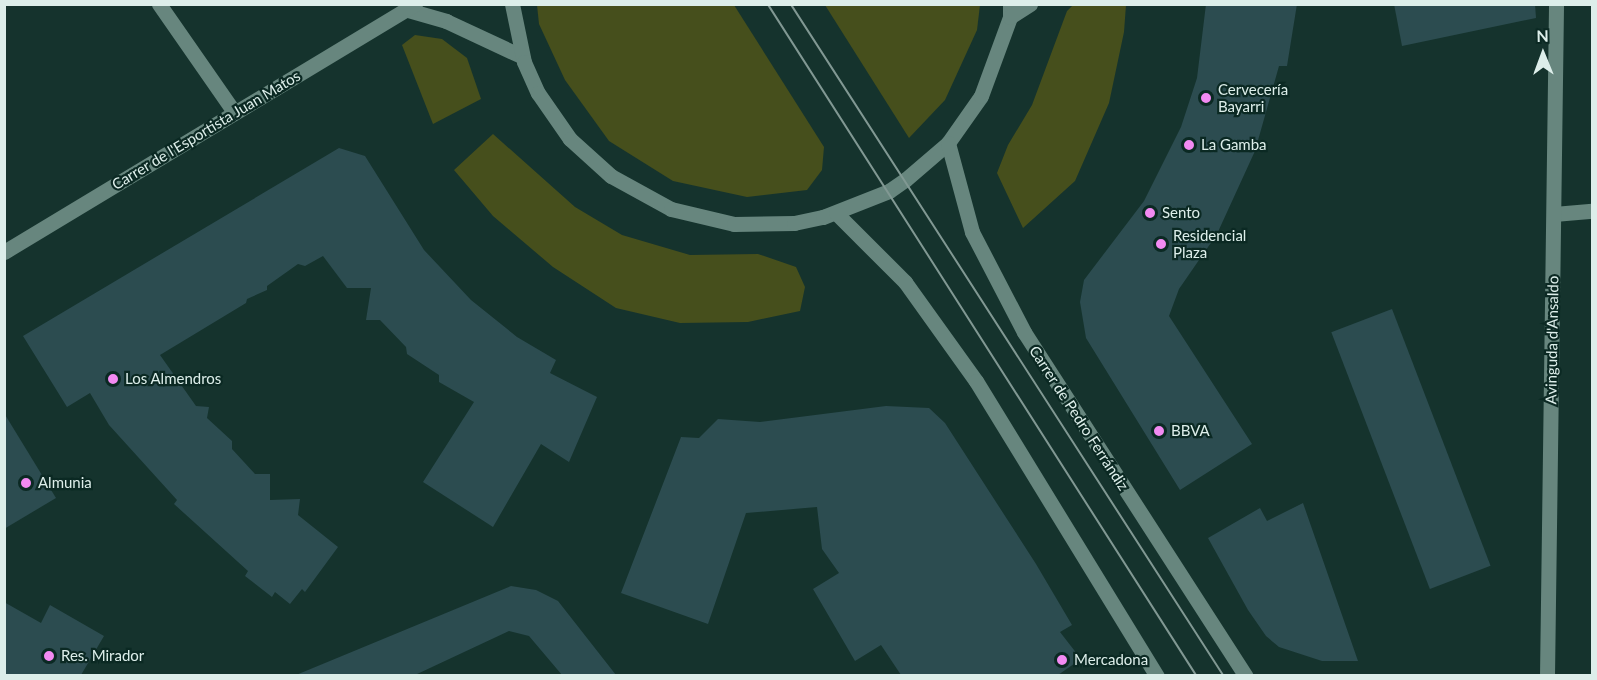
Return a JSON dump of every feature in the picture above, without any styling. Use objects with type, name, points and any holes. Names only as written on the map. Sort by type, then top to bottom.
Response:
[{"type":"street","points":[[159,4],[234,112]]},
{"type":"street","points":[[512,4],[521,56],[538,93],[570,139],[611,176],[671,209],[734,224],[794,223],[836,213],[888,191],[948,142],[981,96],[1010,11],[1030,4]]},
{"type":"street","name":"Avinguda d'Ansaldo","points":[[1547,675],[1556,4]]},
{"type":"street","name":"Carrer de l'Esportista Juan Matos","points":[[4,252],[411,7],[521,56]]},
{"type":"street","name":"Carrer de Pedro Ferrándiz","points":[[948,142],[972,232],[1023,332],[1246,675]]},
{"type":"street","points":[[1554,214],[1593,211]]},
{"type":"street","points":[[836,213],[905,282],[976,381],[1158,675]]},
{"type":"green space","points":[[1074,4],[1126,5],[1124,32],[1109,103],[1075,181],[1023,228],[997,173],[1008,145],[1032,105],[1067,11]]},
{"type":"green space","points":[[537,5],[734,5],[824,147],[822,170],[807,190],[747,197],[673,181],[609,141],[565,80],[539,24]]},
{"type":"green space","points":[[825,5],[980,5],[977,30],[945,100],[909,138]]},
{"type":"green space","points":[[415,35],[442,39],[467,58],[481,99],[433,124],[402,45]]},
{"type":"green space","points":[[493,134],[575,207],[622,235],[690,255],[758,254],[796,267],[805,287],[800,311],[748,322],[680,323],[616,308],[553,267],[493,216],[454,170]]},
{"type":"building","name":"Residencial Plaza","points":[[1206,4],[1297,4],[1287,66],[1279,66],[1255,151],[1217,234],[1179,289],[1169,316],[1252,444],[1180,490],[1086,338],[1080,302],[1084,280],[1144,201],[1181,127],[1197,78]]},
{"type":"building","points":[[1394,4],[1535,4],[1536,18],[1402,46]]},
{"type":"building","name":"Los Almendros","points":[[339,148],[365,156],[424,250],[471,300],[517,337],[556,360],[550,373],[597,397],[569,462],[541,444],[493,527],[423,482],[474,402],[439,382],[439,375],[407,354],[406,347],[380,320],[366,320],[371,288],[347,288],[323,256],[305,266],[298,264],[267,286],[267,290],[247,299],[246,303],[160,355],[196,406],[209,407],[207,418],[232,441],[232,449],[255,474],[270,474],[270,500],[300,499],[298,515],[338,547],[305,592],[302,589],[290,604],[275,592],[272,597],[245,576],[248,571],[174,504],[177,500],[109,425],[90,393],[67,407],[23,336]]},
{"type":"building","points":[[1392,309],[1491,566],[1430,589],[1331,332]]},
{"type":"building","points":[[886,406],[929,408],[945,423],[1036,564],[1072,625],[1060,632],[1081,659],[1058,675],[901,675],[881,645],[855,661],[813,589],[839,573],[822,549],[817,507],[746,513],[708,624],[621,593],[681,437],[699,438],[718,419],[760,422]]},
{"type":"building","name":"Almunia","points":[[4,413],[56,498],[4,529]]},
{"type":"building","points":[[1303,503],[1358,661],[1322,661],[1279,647],[1266,636],[1248,610],[1208,538],[1260,508],[1267,521]]},
{"type":"building","points":[[511,586],[536,590],[558,601],[616,675],[562,675],[529,636],[509,631],[415,675],[296,675]]},
{"type":"building","name":"Res. Mirador","points":[[4,602],[41,623],[50,605],[104,636],[81,675],[4,675]]},
{"type":"tram line","points":[[768,4],[1197,676]]},
{"type":"tram line","points":[[791,4],[1224,676]]},
{"type":"place","name":"Cervecería Bayarri","points":[[1206,98]]},
{"type":"place","name":"La Gamba","points":[[1189,145]]},
{"type":"place","name":"Sento","points":[[1150,213]]},
{"type":"place","name":"Residencial Plaza","points":[[1161,244]]},
{"type":"place","name":"Los Almendros","points":[[113,379]]},
{"type":"place","name":"BBVA","points":[[1159,431]]},
{"type":"place","name":"Almunia","points":[[26,483]]},
{"type":"place","name":"Res. Mirador","points":[[49,656]]},
{"type":"place","name":"Mercadona","points":[[1062,660]]}]
